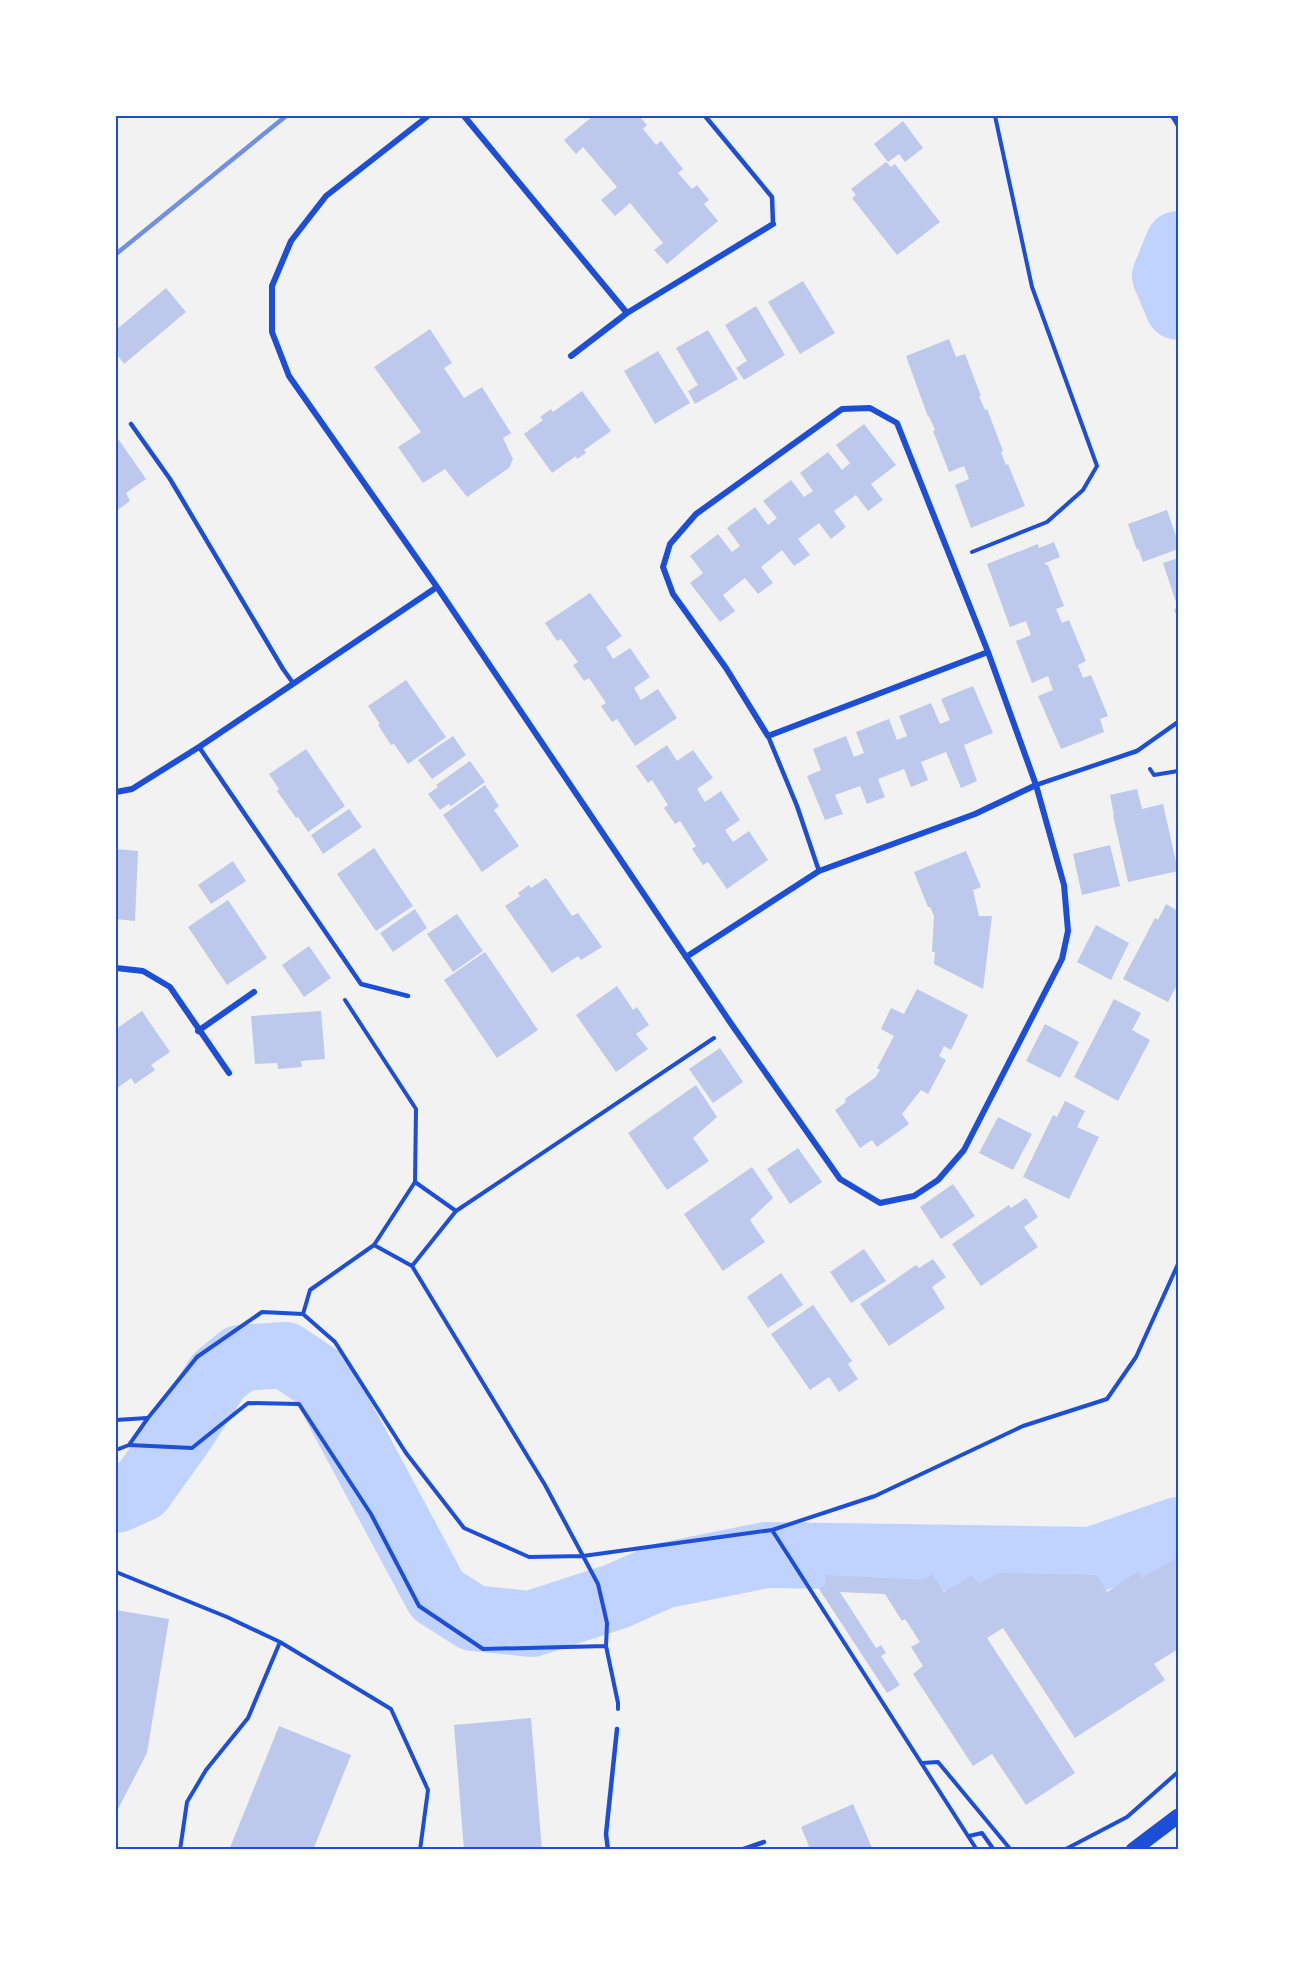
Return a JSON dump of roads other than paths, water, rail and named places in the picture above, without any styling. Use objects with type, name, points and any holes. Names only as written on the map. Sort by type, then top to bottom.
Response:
[{"type":"main road","points":[[1133,1850],[1179,1816]]},
{"type":"street","points":[[428,116],[326,196],[291,241],[272,286],[272,332],[289,376],[437,587],[732,1025],[840,1179],[879,1203],[914,1196],[938,1180],[964,1150],[1062,959],[1068,931],[1064,885],[1036,785],[987,652],[897,423],[870,408],[842,409],[696,514],[670,544],[663,567],[673,594],[726,668],[768,736],[987,652]]},
{"type":"street","points":[[464,116],[627,313]]},
{"type":"street","points":[[572,356],[627,313],[773,224]]},
{"type":"street","points":[[116,792],[132,789],[199,747],[437,587]]},
{"type":"street","points":[[686,957],[819,871],[975,814],[1036,785]]},
{"type":"street","points":[[116,968],[143,971],[170,987],[198,1031],[229,1073]]},
{"type":"street","points":[[198,1031],[254,992]]},
{"type":"lane","points":[[705,116],[772,197],[773,224]]},
{"type":"lane","points":[[131,424],[170,479],[277,660],[293,683]]},
{"type":"lane","points":[[1036,785],[1137,751],[1179,722]]},
{"type":"lane","points":[[768,736],[797,806],[819,871]]},
{"type":"lane","points":[[199,747],[361,984],[408,996]]},
{"type":"lane","points":[[608,1850],[606,1834],[617,1729]]},
{"type":"lane","points":[[741,1850],[764,1842]]},
{"type":"waterway","points":[[1178,244],[1165,276],[1178,307]]},
{"type":"waterway","points":[[116,1500],[141,1489],[218,1376],[240,1358],[285,1355],[321,1379],[437,1595],[473,1618],[531,1624],[617,1596],[662,1576],[766,1555],[1092,1560],[1178,1530]]},
{"type":"railway","points":[[116,254],[286,116]]}]
